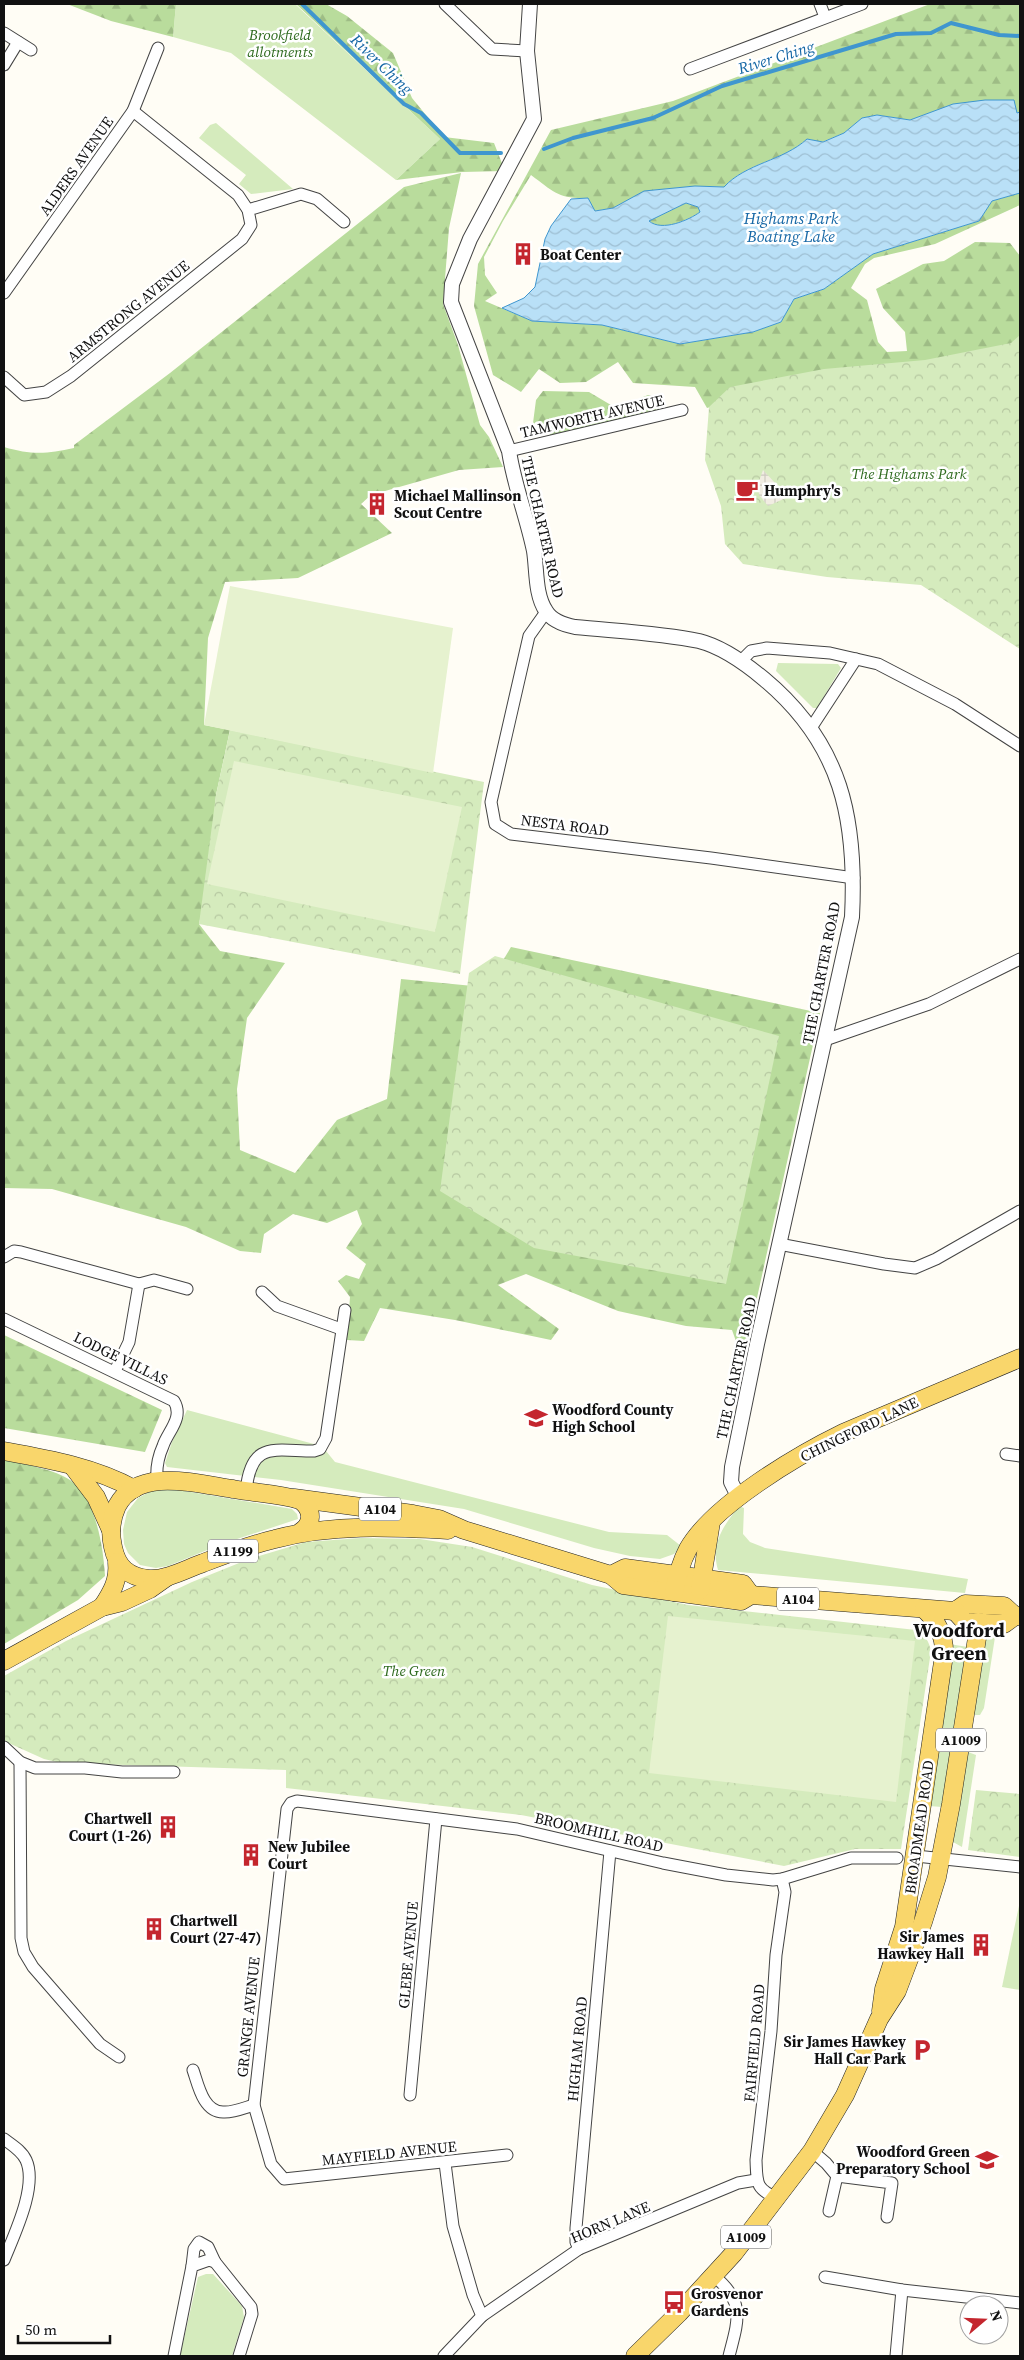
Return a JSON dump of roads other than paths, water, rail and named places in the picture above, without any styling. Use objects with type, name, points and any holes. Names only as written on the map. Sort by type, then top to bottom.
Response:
[{"type":"main road","name":"CHINGFORD LANE","points":[[676,1584],[688,1548],[702,1530],[738,1498],[819,1445],[916,1401],[1020,1358]]},
{"type":"main road","points":[[4,1451],[50,1460],[104,1475],[134,1489]]},
{"type":"main road","name":"A104","points":[[74,1468],[96,1497],[111,1530],[117,1562]]},
{"type":"main road","name":"A104","points":[[111,1530],[115,1510],[119,1503],[134,1489],[157,1481],[180,1482],[440,1519],[464,1530],[611,1575],[623,1586],[676,1584],[700,1587],[743,1584],[751,1595],[955,1611],[966,1604],[1004,1606],[1017,1616],[1004,1624],[965,1622],[955,1611]]},
{"type":"main road","points":[[294,1498],[305,1504],[310,1515],[307,1526],[299,1533]]},
{"type":"main road","points":[[700,1587],[711,1522]]},
{"type":"main road","name":"A104","points":[[299,1533],[374,1527],[464,1530]]},
{"type":"main road","name":"A1199","points":[[4,1661],[102,1607],[122,1602],[150,1589],[169,1576],[246,1547],[299,1533]]},
{"type":"main road","points":[[117,1562],[123,1569],[138,1577],[160,1578],[169,1576]]},
{"type":"main road","points":[[102,1607],[113,1590],[117,1578],[117,1562]]},
{"type":"main road","name":"BROADMEAD ROAD","points":[[879,2019],[884,1989],[904,1928],[916,1856],[944,1646],[939,1628],[933,1617],[924,1609]]},
{"type":"main road","name":"BROADMEAD ROAD","points":[[635,2356],[714,2276],[812,2151],[845,2095],[879,2019],[897,1991],[906,1972],[932,1896],[942,1858],[978,1622]]},
{"type":"street","points":[[445,4],[492,49],[527,51],[530,4]]},
{"type":"street","points":[[820,4],[825,17]]},
{"type":"street","points":[[690,69],[862,4]]},
{"type":"street","points":[[4,33],[31,50]]},
{"type":"street","points":[[4,65],[18,42]]},
{"type":"street","name":"ALDERS AVENUE","points":[[4,294],[133,111],[158,48]]},
{"type":"street","name":"THE CHARTER ROAD","points":[[527,51],[534,119],[470,239],[452,284],[451,302],[509,451],[512,473],[534,550],[539,592],[546,612],[562,624],[575,627],[701,642],[741,661],[782,694],[811,728],[831,762],[849,820],[854,878],[852,917],[732,1467],[731,1482],[738,1498]]},
{"type":"street","points":[[133,111],[238,195],[248,210],[301,194],[316,199],[344,222]]},
{"type":"street","name":"ARMSTRONG AVENUE","points":[[4,377],[24,395],[46,392],[71,376],[242,239],[251,224],[248,210]]},
{"type":"street","name":"TAMWORTH AVENUE","points":[[509,451],[682,410]]},
{"type":"street","name":"NESTA ROAD","points":[[546,612],[529,636],[491,802],[495,824],[511,834],[711,858],[854,878]]},
{"type":"street","points":[[741,661],[751,651],[767,648],[830,653],[878,664],[955,704],[1020,746]]},
{"type":"street","points":[[811,728],[856,660]]},
{"type":"street","points":[[825,1040],[929,1004],[1020,960]]},
{"type":"street","points":[[780,1244],[915,1268],[936,1259],[1020,1211]]},
{"type":"street","points":[[4,1257],[14,1251],[21,1252],[139,1284],[154,1280],[187,1290]]},
{"type":"street","points":[[114,1371],[129,1342],[139,1284]]},
{"type":"street","points":[[262,1292],[277,1306],[341,1329]]},
{"type":"street","points":[[246,1492],[254,1461],[266,1451],[314,1451],[320,1449],[326,1438],[345,1310]]},
{"type":"street","name":"LODGE VILLAS","points":[[4,1318],[174,1401],[177,1407],[177,1421],[163,1444],[157,1465],[157,1481]]},
{"type":"street","points":[[1006,1454],[1020,1456]]},
{"type":"street","points":[[4,1747],[20,1762],[35,1768],[174,1772]]},
{"type":"street","points":[[20,1762],[21,1938],[24,1952],[33,1967],[100,2044],[119,2057]]},
{"type":"street","name":"BROOMHILL ROAD","points":[[291,1803],[297,1801],[517,1828],[610,1851],[726,1875],[773,1880],[782,1880],[851,1858],[897,1858]]},
{"type":"street","name":"GRANGE AVENUE","points":[[276,2172],[254,2105],[287,1809],[291,1803]]},
{"type":"street","name":"GLEBE AVENUE","points":[[410,2095],[436,1819]]},
{"type":"street","name":"HIGHAM ROAD","points":[[580,2249],[576,2242],[576,2228],[610,1851]]},
{"type":"street","points":[[916,1856],[1020,1867]]},
{"type":"street","name":"FAIRFIELD ROAD","points":[[756,2180],[756,2160],[771,2031],[776,1955],[785,1892],[782,1880]]},
{"type":"street","points":[[193,2070],[206,2103],[213,2110],[222,2112],[254,2105]]},
{"type":"street","points":[[4,2139],[25,2158],[30,2170],[22,2213],[4,2260]]},
{"type":"street","points":[[812,2151],[837,2176],[892,2183],[888,2217]]},
{"type":"street","name":"MAYFIELD AVENUE","points":[[276,2172],[284,2179],[507,2155]]},
{"type":"street","points":[[445,2163],[453,2226],[473,2296],[482,2316]]},
{"type":"street","points":[[829,2211],[837,2176]]},
{"type":"street","points":[[756,2180],[759,2186],[768,2194],[777,2198]]},
{"type":"street","name":"HORN LANE","points":[[444,2356],[482,2316],[580,2249],[738,2183],[756,2180]]},
{"type":"street","points":[[174,2356],[194,2249],[199,2242],[208,2247],[214,2262],[251,2307],[252,2314],[240,2356]]},
{"type":"street","points":[[192,2266],[209,2260],[214,2262]]},
{"type":"street","points":[[714,2276],[728,2290],[736,2304],[738,2320],[729,2356]]},
{"type":"street","points":[[825,2277],[902,2290],[1020,2303]]},
{"type":"street","points":[[896,2356],[902,2290]]},
{"type":"water","name":"Highams Park Boating Lake","points":[[985,100],[1014,100],[1017,113],[1020,112],[1020,193],[992,201],[979,221],[873,254],[824,289],[794,299],[781,322],[753,332],[680,344],[602,325],[532,321],[502,308],[524,298],[535,287],[545,239],[551,226],[571,199],[588,198],[595,211],[613,208],[644,191],[695,186],[724,187],[743,172],[787,152],[807,139],[823,142],[844,133],[862,118],[877,115],[910,120],[953,104]],"holes":[[[686,203],[698,207],[700,212],[675,224],[661,225],[649,221]]]},
{"type":"waterway","name":"River Ching","points":[[302,4],[404,104],[421,113],[460,153],[501,153]]},
{"type":"waterway","name":"River Ching","points":[[544,149],[573,138],[653,118],[722,86],[896,34],[931,33],[951,23],[999,35],[1020,36]]},
{"type":"place","name":"Boat Center","points":[[523,254]]},
{"type":"place","name":"Humphry's","points":[[747,490]]},
{"type":"place","name":"Michael Mallinson Scout Centre","points":[[377,504]]},
{"type":"place","name":"Woodford County High School","points":[[536,1418]]},
{"type":"place","name":"Chartwell Court (1-26)","points":[[168,1827]]},
{"type":"place","name":"New Jubilee Court","points":[[251,1855]]},
{"type":"place","name":"Chartwell Court (27-47)","points":[[154,1929]]},
{"type":"place","name":"Sir James Hawkey Hall","points":[[981,1945]]},
{"type":"place","name":"Sir James Hawkey Hall Car Park","points":[[922,2050]]},
{"type":"place","name":"Woodford Green Preparatory School","points":[[987,2160]]},
{"type":"place","name":"Grosvenor Gardens","points":[[674,2302]]},
{"type":"district","name":"Woodford Green","points":[[959,1642]]},
{"type":"park label","name":"Brookfield allotments","points":[[280,42]]},
{"type":"park label","name":"The Highams Park","points":[[909,473]]},
{"type":"park label","name":"The Green","points":[[414,1670]]}]
